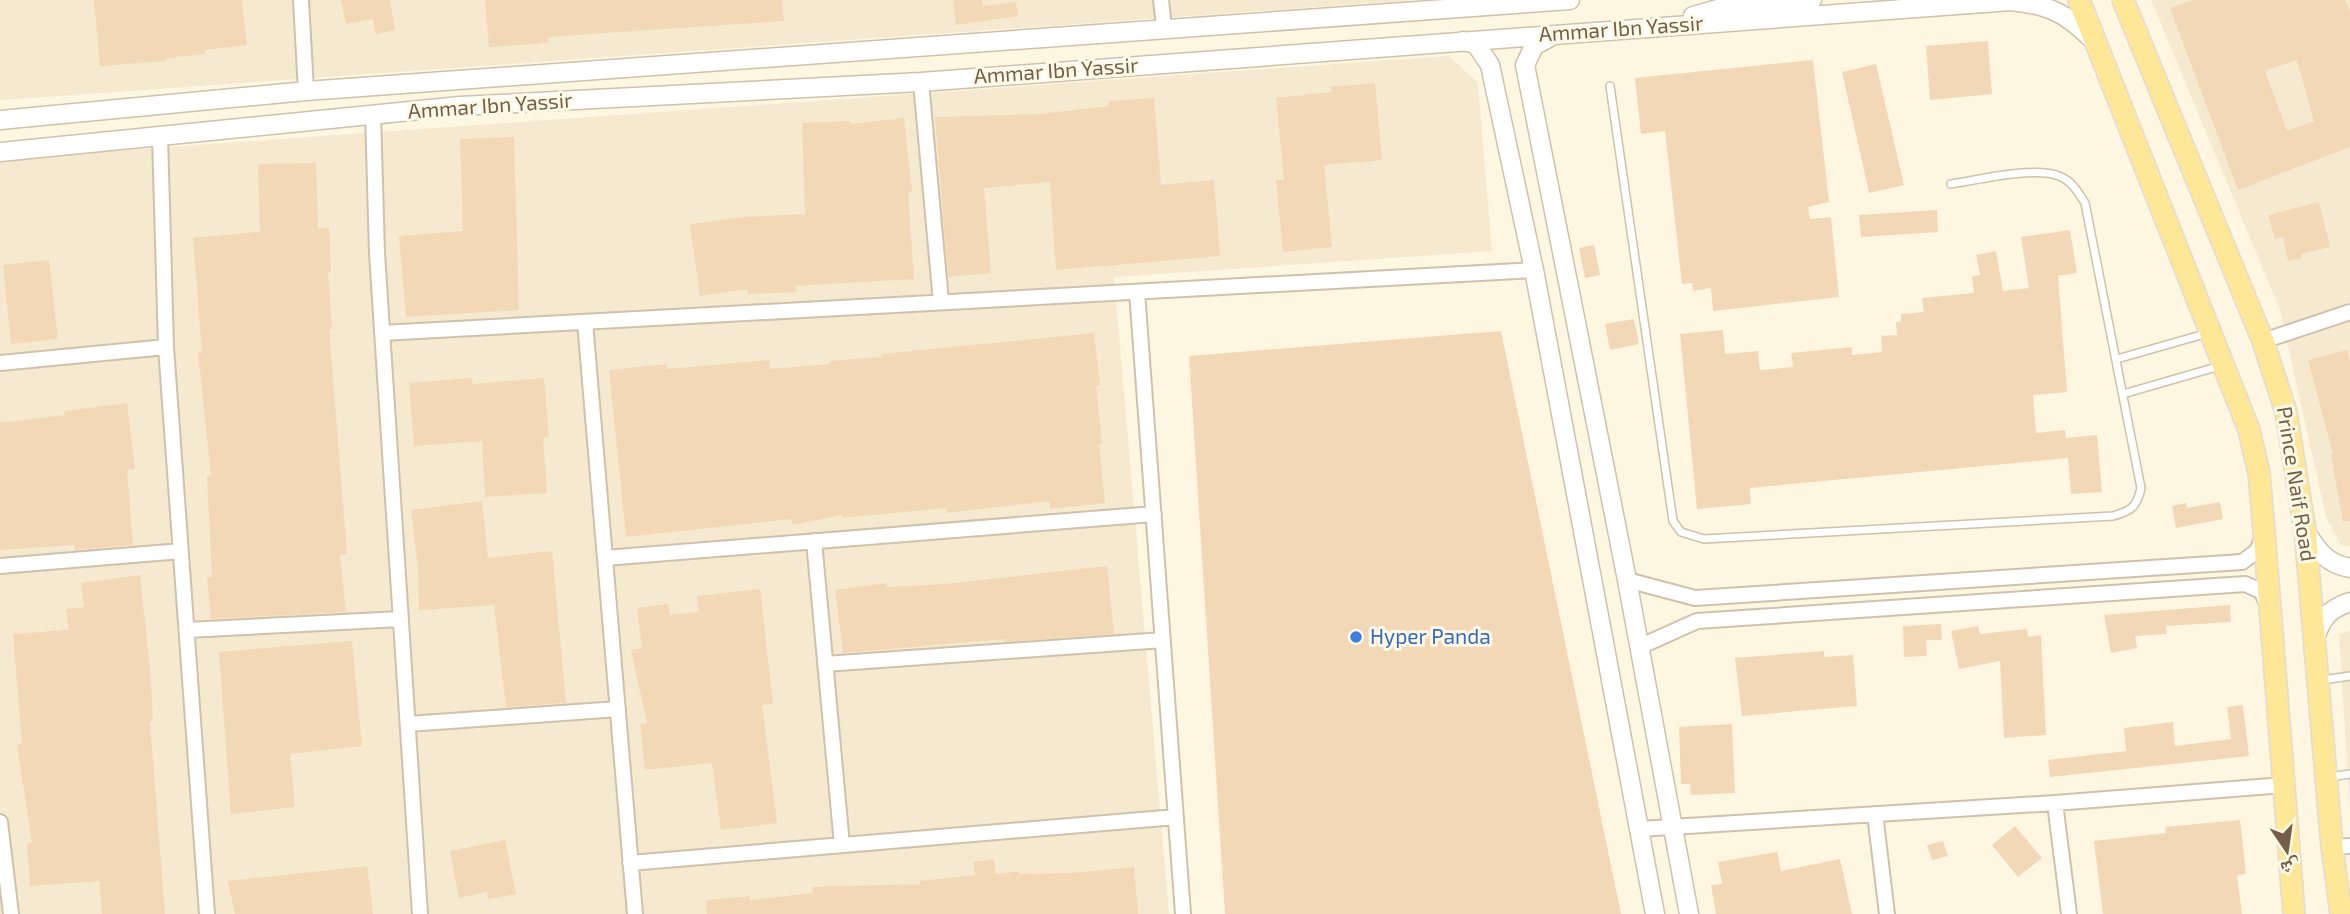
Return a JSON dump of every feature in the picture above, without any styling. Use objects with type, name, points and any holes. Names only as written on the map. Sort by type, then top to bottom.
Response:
[{"type":"main road","name":"Prince Naif Road","points":[[2079,0],[2213,332],[2249,430],[2259,473],[2294,914]]},
{"type":"main road","name":"Prince Naif Road","points":[[2123,0],[2263,341],[2286,412],[2305,530],[2326,778],[2341,846],[2341,914]]},
{"type":"street","points":[[301,0],[306,91]]},
{"type":"street","points":[[1161,0],[1164,27]]},
{"type":"street","name":"Ammar Ibn Yassir","points":[[0,120],[306,91],[1044,40],[1164,27],[1570,0]]},
{"type":"street","points":[[1652,27],[1718,9],[1812,0]]},
{"type":"street","name":"Ammar Ibn Yassir","points":[[0,152],[460,106],[921,82],[2011,1],[2034,3],[2063,14],[2098,45]]},
{"type":"street","points":[[1559,34],[1534,46],[1525,65],[1627,580],[1689,914]]},
{"type":"street","points":[[1460,40],[1476,44],[1490,65],[1534,270],[1655,914]]},
{"type":"street","points":[[921,82],[941,302]]},
{"type":"street","points":[[373,114],[382,333],[420,914]]},
{"type":"street","points":[[160,136],[166,347],[207,914]]},
{"type":"street","points":[[382,333],[1534,270]]},
{"type":"street","points":[[1138,292],[1183,914]]},
{"type":"street","points":[[2263,341],[2350,312]]},
{"type":"street","points":[[585,322],[635,914]]},
{"type":"street","points":[[0,363],[166,347]]},
{"type":"street","points":[[605,558],[1154,514]]},
{"type":"street","points":[[2305,530],[2318,552],[2328,560],[2350,568]]},
{"type":"street","points":[[1627,580],[1695,598],[2242,562],[2258,551],[2264,531]]},
{"type":"street","points":[[814,541],[842,845]]},
{"type":"street","points":[[0,566],[181,551]]},
{"type":"street","points":[[1639,647],[1697,621],[2245,584],[2261,591],[2269,607]]},
{"type":"street","points":[[2315,639],[2320,621],[2328,612],[2350,602]]},
{"type":"street","points":[[187,629],[401,619]]},
{"type":"street","points":[[825,664],[1163,640]]},
{"type":"street","points":[[408,724],[618,709]]},
{"type":"street","points":[[1639,829],[2055,803],[2284,785]]},
{"type":"street","points":[[2055,803],[2069,914]]},
{"type":"street","points":[[1875,814],[1887,914]]},
{"type":"street","points":[[630,863],[1176,817]]},
{"type":"street","points":[[0,822],[11,914]]},
{"type":"lane","points":[[1610,86],[1673,521],[1681,531],[1704,539],[2113,516],[2130,511],[2138,502],[2141,488],[2085,203],[2073,185],[2059,176],[2040,173],[1951,184]]},
{"type":"lane","points":[[2117,359],[2213,332]]},
{"type":"lane","points":[[2123,394],[2225,365]]},
{"type":"lane","points":[[2318,680],[2350,677]]},
{"type":"lane","points":[[2326,778],[2350,774]]},
{"type":"shaded area","points":[[0,0],[1414,0],[0,100]]},
{"type":"shaded area","points":[[2151,0],[2350,0],[2350,546],[2341,545],[2326,517],[2280,310]]},
{"type":"shaded area","points":[[1449,56],[1478,83],[1492,251],[1114,277],[1169,914],[0,914],[0,159]]},
{"type":"shaded area","points":[[2350,631],[2350,810],[2339,634]]},
{"type":"building","points":[[94,0],[242,0],[247,45],[205,50],[205,54],[167,58],[167,61],[100,66]]},
{"type":"building","points":[[341,0],[390,0],[395,30],[376,34],[373,19],[346,24]]},
{"type":"building","points":[[485,0],[782,0],[784,21],[548,37],[548,43],[489,47]]},
{"type":"building","points":[[953,0],[982,0],[983,6],[1016,2],[1018,16],[956,25]]},
{"type":"building","points":[[2193,0],[2345,0],[2350,12],[2350,147],[2238,190],[2170,8]],"holes":[[[2297,60],[2314,121],[2287,131],[2265,71]]]},
{"type":"building","points":[[1988,41],[1992,94],[1930,100],[1926,46]]},
{"type":"building","points":[[1813,60],[1829,202],[1808,207],[1810,219],[1831,217],[1839,297],[1713,311],[1711,288],[1693,291],[1692,283],[1682,284],[1665,131],[1641,134],[1635,78]]},
{"type":"building","points":[[1876,64],[1904,185],[1869,193],[1842,72]]},
{"type":"building","points":[[1375,83],[1382,160],[1324,165],[1332,247],[1283,252],[1276,180],[1284,180],[1276,98],[1331,92],[1330,87]]},
{"type":"building","points":[[1154,98],[1161,185],[1214,180],[1220,256],[1056,270],[1050,182],[984,188],[991,273],[948,277],[935,117],[1040,114],[1109,106],[1109,101]]},
{"type":"building","points":[[904,118],[912,192],[908,193],[914,279],[795,286],[796,292],[748,294],[747,289],[700,296],[690,224],[744,217],[805,214],[802,123],[850,121],[851,124]]},
{"type":"building","points":[[514,137],[519,310],[406,317],[399,236],[463,231],[460,139]]},
{"type":"building","points":[[316,163],[318,228],[329,228],[331,272],[328,272],[332,329],[329,329],[347,554],[340,555],[346,612],[211,619],[207,577],[212,577],[207,476],[211,475],[198,353],[202,353],[193,238],[260,232],[258,164]]},
{"type":"building","points":[[2319,202],[2330,247],[2301,254],[2302,258],[2288,261],[2283,237],[2275,239],[2268,215]]},
{"type":"building","points":[[1937,210],[1938,232],[1861,237],[1859,215]]},
{"type":"building","points":[[2070,230],[2077,273],[2058,276],[2067,392],[2033,395],[2036,433],[2065,430],[2066,438],[2097,435],[2102,492],[2071,494],[2068,458],[1750,488],[1751,504],[1697,509],[1680,334],[1723,330],[1725,354],[1758,351],[1760,370],[1793,367],[1791,353],[1852,347],[1852,355],[1882,352],[1881,336],[1897,335],[1896,322],[1901,321],[1901,314],[1924,312],[1922,298],[1974,293],[1972,276],[1980,275],[1976,255],[1996,251],[2003,291],[2029,288],[2021,237]]},
{"type":"building","points":[[1594,245],[1600,275],[1585,278],[1579,248]]},
{"type":"building","points":[[49,260],[58,339],[11,344],[3,265]]},
{"type":"building","points":[[1634,319],[1639,344],[1610,350],[1605,324]]},
{"type":"building","points":[[1501,331],[1621,914],[1225,914],[1189,356]]},
{"type":"building","points":[[1094,333],[1100,385],[1096,386],[1105,503],[1050,509],[1050,501],[946,513],[946,508],[842,518],[842,515],[793,525],[791,519],[626,537],[609,370],[667,364],[667,369],[769,360],[770,369],[830,364],[829,361],[881,357],[881,354]]},
{"type":"building","points":[[2347,350],[2350,362],[2350,521],[2343,522],[2331,455],[2333,454],[2308,360]]},
{"type":"building","points":[[472,378],[473,384],[544,378],[549,437],[543,438],[547,493],[485,497],[482,441],[414,446],[409,383]]},
{"type":"building","points":[[127,403],[135,469],[127,470],[133,545],[75,550],[75,545],[0,550],[0,423],[65,415],[64,411]]},
{"type":"building","points":[[482,501],[488,558],[552,551],[566,703],[506,707],[494,605],[419,610],[418,569],[411,510]]},
{"type":"building","points":[[2220,502],[2223,519],[2176,528],[2172,506],[2186,503],[2187,508]]},
{"type":"building","points":[[1107,566],[1114,634],[1005,642],[1005,639],[843,653],[835,590],[886,583],[887,587],[945,584]]},
{"type":"building","points":[[140,575],[150,668],[153,721],[150,722],[165,914],[102,914],[99,881],[30,886],[27,843],[32,843],[17,745],[22,744],[13,634],[69,630],[66,609],[84,607],[81,583]]},
{"type":"building","points":[[760,589],[773,704],[762,705],[777,823],[721,830],[712,763],[645,770],[640,724],[647,723],[631,650],[642,648],[637,608],[668,604],[670,615],[698,612],[697,596]]},
{"type":"building","points":[[2230,605],[2231,622],[2166,626],[2167,634],[2135,636],[2137,648],[2111,653],[2104,615]]},
{"type":"building","points":[[1941,624],[1942,640],[1926,640],[1927,656],[1904,657],[1903,626]]},
{"type":"building","points":[[1978,626],[1980,634],[2027,629],[2028,637],[2041,635],[2046,735],[2004,738],[2000,661],[1959,669],[1951,631]]},
{"type":"building","points":[[352,641],[362,746],[290,754],[295,807],[231,814],[219,652]]},
{"type":"building","points":[[1824,651],[1824,657],[1853,655],[1857,706],[1742,716],[1735,658]]},
{"type":"building","points":[[2243,705],[2249,756],[2050,777],[2048,760],[2126,751],[2124,728],[2173,722],[2175,746],[2231,739],[2227,707]]},
{"type":"building","points":[[1732,724],[1735,793],[1691,795],[1690,784],[1681,784],[1679,727]]},
{"type":"building","points":[[2240,820],[2246,874],[2237,875],[2242,914],[2103,914],[2094,841],[2166,833],[2165,827]]},
{"type":"building","points":[[2015,826],[2042,858],[2018,877],[1992,845]]},
{"type":"building","points":[[505,840],[516,894],[488,899],[487,892],[459,898],[450,851]]},
{"type":"building","points":[[1943,841],[1948,856],[1932,860],[1927,845]]},
{"type":"building","points":[[1777,852],[1781,871],[1840,859],[1852,914],[1716,914],[1711,885],[1722,884],[1718,862]]},
{"type":"building","points":[[994,859],[996,874],[1019,871],[1019,874],[1072,873],[1134,867],[1138,914],[707,914],[706,900],[750,896],[750,900],[813,893],[812,887],[920,884],[920,881],[975,875],[973,862]]},
{"type":"building","points":[[367,866],[373,914],[235,914],[228,881]]},
{"type":"place","name":"Hyper Panda","points":[[1356,637]]}]
